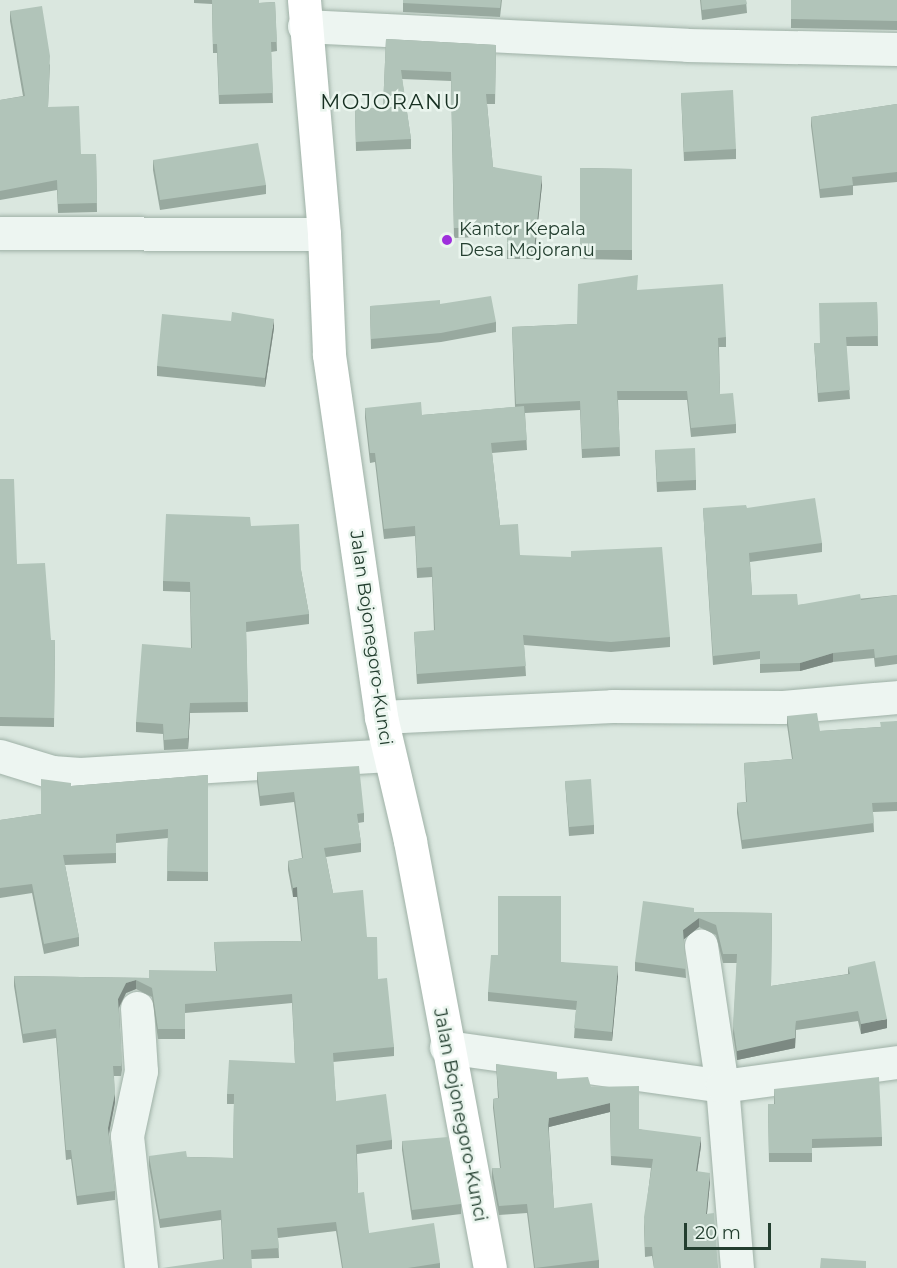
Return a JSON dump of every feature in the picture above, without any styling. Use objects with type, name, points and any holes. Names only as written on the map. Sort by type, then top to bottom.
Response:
[{"type":"main road","name":"Jalan Bojonegoro-Kunci","points":[[304,13],[324,234],[329,355],[381,717],[388,755],[410,841],[446,1047],[490,1268]]},
{"type":"street","points":[[304,13],[652,44],[897,49]]},
{"type":"street","points":[[0,233],[324,234]]},
{"type":"street","points":[[381,717],[612,705],[795,706],[897,697]]},
{"type":"street","points":[[0,756],[52,772],[80,774],[388,755]]},
{"type":"street","points":[[701,946],[722,1086],[737,1268]]},
{"type":"street","points":[[137,1008],[141,1071],[127,1136],[141,1268]]},
{"type":"street","points":[[446,1047],[722,1086],[897,1062]]},
{"type":"building","points":[[212,0],[275,2],[277,42],[271,42],[273,93],[219,95],[217,44],[213,44]]},
{"type":"building","points":[[403,0],[501,0],[500,8],[403,3]]},
{"type":"building","points":[[701,0],[746,0],[747,4],[702,10]]},
{"type":"building","points":[[791,0],[897,0],[897,21],[791,19]]},
{"type":"building","points":[[42,6],[50,56],[48,107],[79,106],[81,154],[96,154],[97,203],[58,204],[57,180],[0,191],[0,100],[25,96],[10,11]]},
{"type":"building","points":[[386,39],[496,45],[495,94],[486,94],[493,167],[542,176],[534,250],[507,250],[507,227],[454,228],[451,72],[401,70],[411,139],[356,142],[355,108],[383,108]]},
{"type":"building","points":[[733,90],[736,149],[684,152],[681,93]]},
{"type":"building","points":[[897,104],[897,172],[852,177],[853,185],[820,189],[811,117]]},
{"type":"building","points":[[258,143],[266,185],[160,200],[153,160]]},
{"type":"building","points":[[580,168],[632,169],[632,250],[580,250]]},
{"type":"building","points":[[638,275],[637,290],[723,284],[726,337],[718,338],[720,394],[733,393],[736,424],[691,428],[687,391],[617,391],[620,447],[582,449],[580,401],[516,404],[512,327],[577,324],[578,284]]},
{"type":"building","points":[[491,296],[496,322],[441,333],[371,339],[370,306],[440,300],[440,304]]},
{"type":"building","points":[[877,302],[878,336],[846,337],[850,390],[818,393],[814,343],[820,343],[819,303]]},
{"type":"building","points":[[232,312],[274,319],[265,378],[157,366],[162,314],[231,321]]},
{"type":"building","points":[[421,402],[422,415],[524,406],[527,440],[491,443],[500,525],[518,524],[520,555],[571,557],[571,551],[662,547],[670,637],[611,642],[523,635],[526,666],[417,674],[414,632],[435,630],[432,567],[417,568],[415,526],[384,529],[375,453],[370,453],[365,408]]},
{"type":"building","points":[[695,448],[696,480],[657,482],[655,450]]},
{"type":"building","points":[[0,479],[14,479],[17,564],[45,563],[51,640],[55,640],[54,718],[0,717]]},
{"type":"building","points":[[815,498],[822,543],[749,553],[752,595],[797,594],[798,605],[860,594],[861,600],[897,595],[897,655],[875,658],[874,649],[833,653],[800,663],[760,664],[760,651],[713,656],[703,508],[746,505],[747,508]]},
{"type":"building","points":[[166,514],[250,517],[251,526],[299,524],[301,570],[309,614],[246,622],[248,702],[190,703],[188,738],[164,740],[163,724],[136,722],[142,644],[192,648],[190,582],[163,581]]},
{"type":"building","points":[[817,713],[820,731],[881,727],[880,722],[897,721],[897,802],[872,803],[874,823],[742,840],[737,803],[747,802],[744,763],[793,759],[787,716]]},
{"type":"building","points":[[359,766],[364,813],[357,814],[361,843],[324,848],[333,893],[363,890],[367,937],[377,937],[378,979],[387,978],[394,1047],[333,1053],[336,1101],[386,1094],[392,1140],[356,1145],[358,1193],[364,1192],[369,1233],[434,1223],[440,1263],[408,1268],[343,1268],[336,1222],[277,1228],[279,1248],[251,1250],[252,1268],[162,1268],[224,1259],[221,1210],[160,1219],[149,1156],[186,1151],[187,1157],[233,1158],[234,1094],[227,1094],[229,1060],[295,1063],[292,994],[185,1004],[185,1029],[158,1029],[152,988],[136,980],[126,983],[118,999],[122,1060],[121,1066],[113,1066],[115,1093],[108,1128],[115,1191],[77,1196],[71,1150],[66,1150],[56,1029],[23,1034],[14,976],[149,978],[149,970],[217,971],[214,942],[302,941],[297,887],[293,888],[288,861],[303,858],[294,792],[260,796],[257,772]]},
{"type":"building","points":[[208,775],[208,872],[167,871],[168,829],[116,834],[116,853],[63,855],[79,937],[44,944],[32,884],[0,888],[0,820],[41,814],[41,779],[71,783],[71,786]]},
{"type":"building","points":[[591,779],[594,825],[569,827],[565,781]]},
{"type":"building","points":[[498,896],[561,896],[561,962],[618,966],[612,1032],[574,1028],[577,1001],[488,992],[491,955],[498,955]]},
{"type":"building","points":[[643,901],[694,908],[694,912],[772,913],[771,986],[850,974],[848,967],[875,961],[887,1019],[861,1024],[858,1011],[796,1021],[795,1038],[737,1051],[733,1024],[737,954],[723,954],[716,925],[699,918],[683,930],[686,969],[635,962]]},
{"type":"building","points":[[496,1064],[557,1072],[557,1079],[588,1077],[591,1087],[639,1086],[639,1129],[701,1137],[696,1171],[710,1173],[706,1214],[714,1213],[718,1268],[654,1268],[652,1247],[645,1247],[644,1217],[653,1159],[611,1156],[610,1103],[549,1118],[548,1125],[554,1208],[592,1203],[599,1260],[535,1268],[527,1204],[499,1206],[492,1168],[501,1168],[493,1099],[499,1098]]},
{"type":"building","points":[[879,1077],[882,1137],[812,1139],[812,1153],[769,1153],[768,1104],[775,1104],[774,1089]]},
{"type":"building","points":[[448,1137],[461,1204],[412,1210],[402,1141]]},
{"type":"building","points":[[821,1258],[866,1261],[866,1268],[820,1268]]},
{"type":"place","name":"Kantor Kepala Desa Mojoranu","points":[[447,240]]},
{"type":"district","name":"MOJORANU","points":[[391,102]]}]
